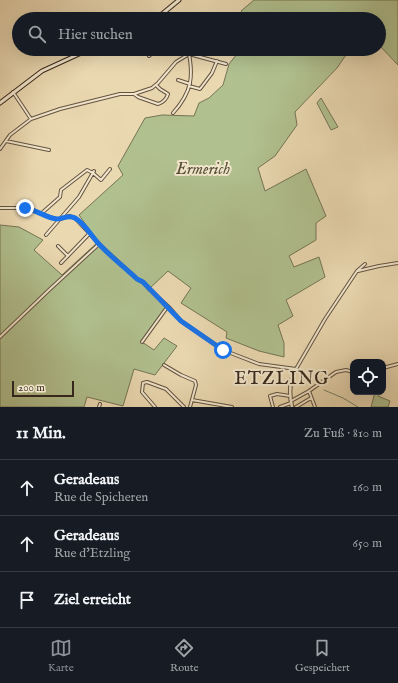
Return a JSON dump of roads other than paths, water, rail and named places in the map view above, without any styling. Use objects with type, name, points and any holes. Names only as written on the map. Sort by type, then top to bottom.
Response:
[{"type":"main road","points":[[165,12],[179,0]]},
{"type":"main road","points":[[0,103],[42,71],[75,56]]},
{"type":"street","points":[[0,150],[10,135],[31,119],[60,108],[120,94],[134,94],[152,88],[176,62],[186,56]]},
{"type":"street","points":[[174,113],[182,102],[190,85],[192,66],[190,56]]},
{"type":"street","points":[[198,56],[226,64]]},
{"type":"street","points":[[178,80],[200,89],[212,73],[216,60]]},
{"type":"street","points":[[134,94],[138,97],[160,104],[168,94],[156,85]]},
{"type":"street","points":[[13,92],[31,119]]},
{"type":"street","points":[[6,141],[49,150]]},
{"type":"street","points":[[43,212],[60,197],[61,190],[87,170],[93,172],[100,180],[110,169]]},
{"type":"street","points":[[46,235],[79,197],[93,172]]},
{"type":"street","points":[[0,208],[33,210],[47,216],[61,219],[69,216],[75,218],[99,244],[137,279],[143,282],[181,321],[220,348],[248,361],[296,369]]},
{"type":"street","points":[[61,263],[90,233]]},
{"type":"street","points":[[0,337],[48,290],[61,280],[99,244]]},
{"type":"street","points":[[58,246],[68,256]]},
{"type":"street","points":[[357,271],[398,263]]},
{"type":"street","points":[[292,407],[290,383],[296,369],[325,319],[357,271],[365,264]]},
{"type":"street","points":[[142,342],[168,306]]},
{"type":"street","points":[[164,364],[180,375],[195,381],[196,385],[190,407]]},
{"type":"street","points":[[386,367],[398,364]]},
{"type":"street","points":[[280,407],[291,402],[336,372],[346,370],[350,371]]},
{"type":"street","points":[[155,407],[142,392],[143,383],[147,382],[166,389],[184,407]]},
{"type":"street","points":[[308,391],[315,407]]},
{"type":"street","points":[[272,406],[270,396],[277,394],[290,396]]},
{"type":"street","points":[[296,407],[311,398]]},
{"type":"street","points":[[192,400],[232,407]]},
{"type":"waterway","points":[[324,390],[343,398],[358,407]]},
{"type":"district","name":"ETZLING","points":[[282,379]]},
{"type":"park label","name":"Ermerich","points":[[203,170]]}]
